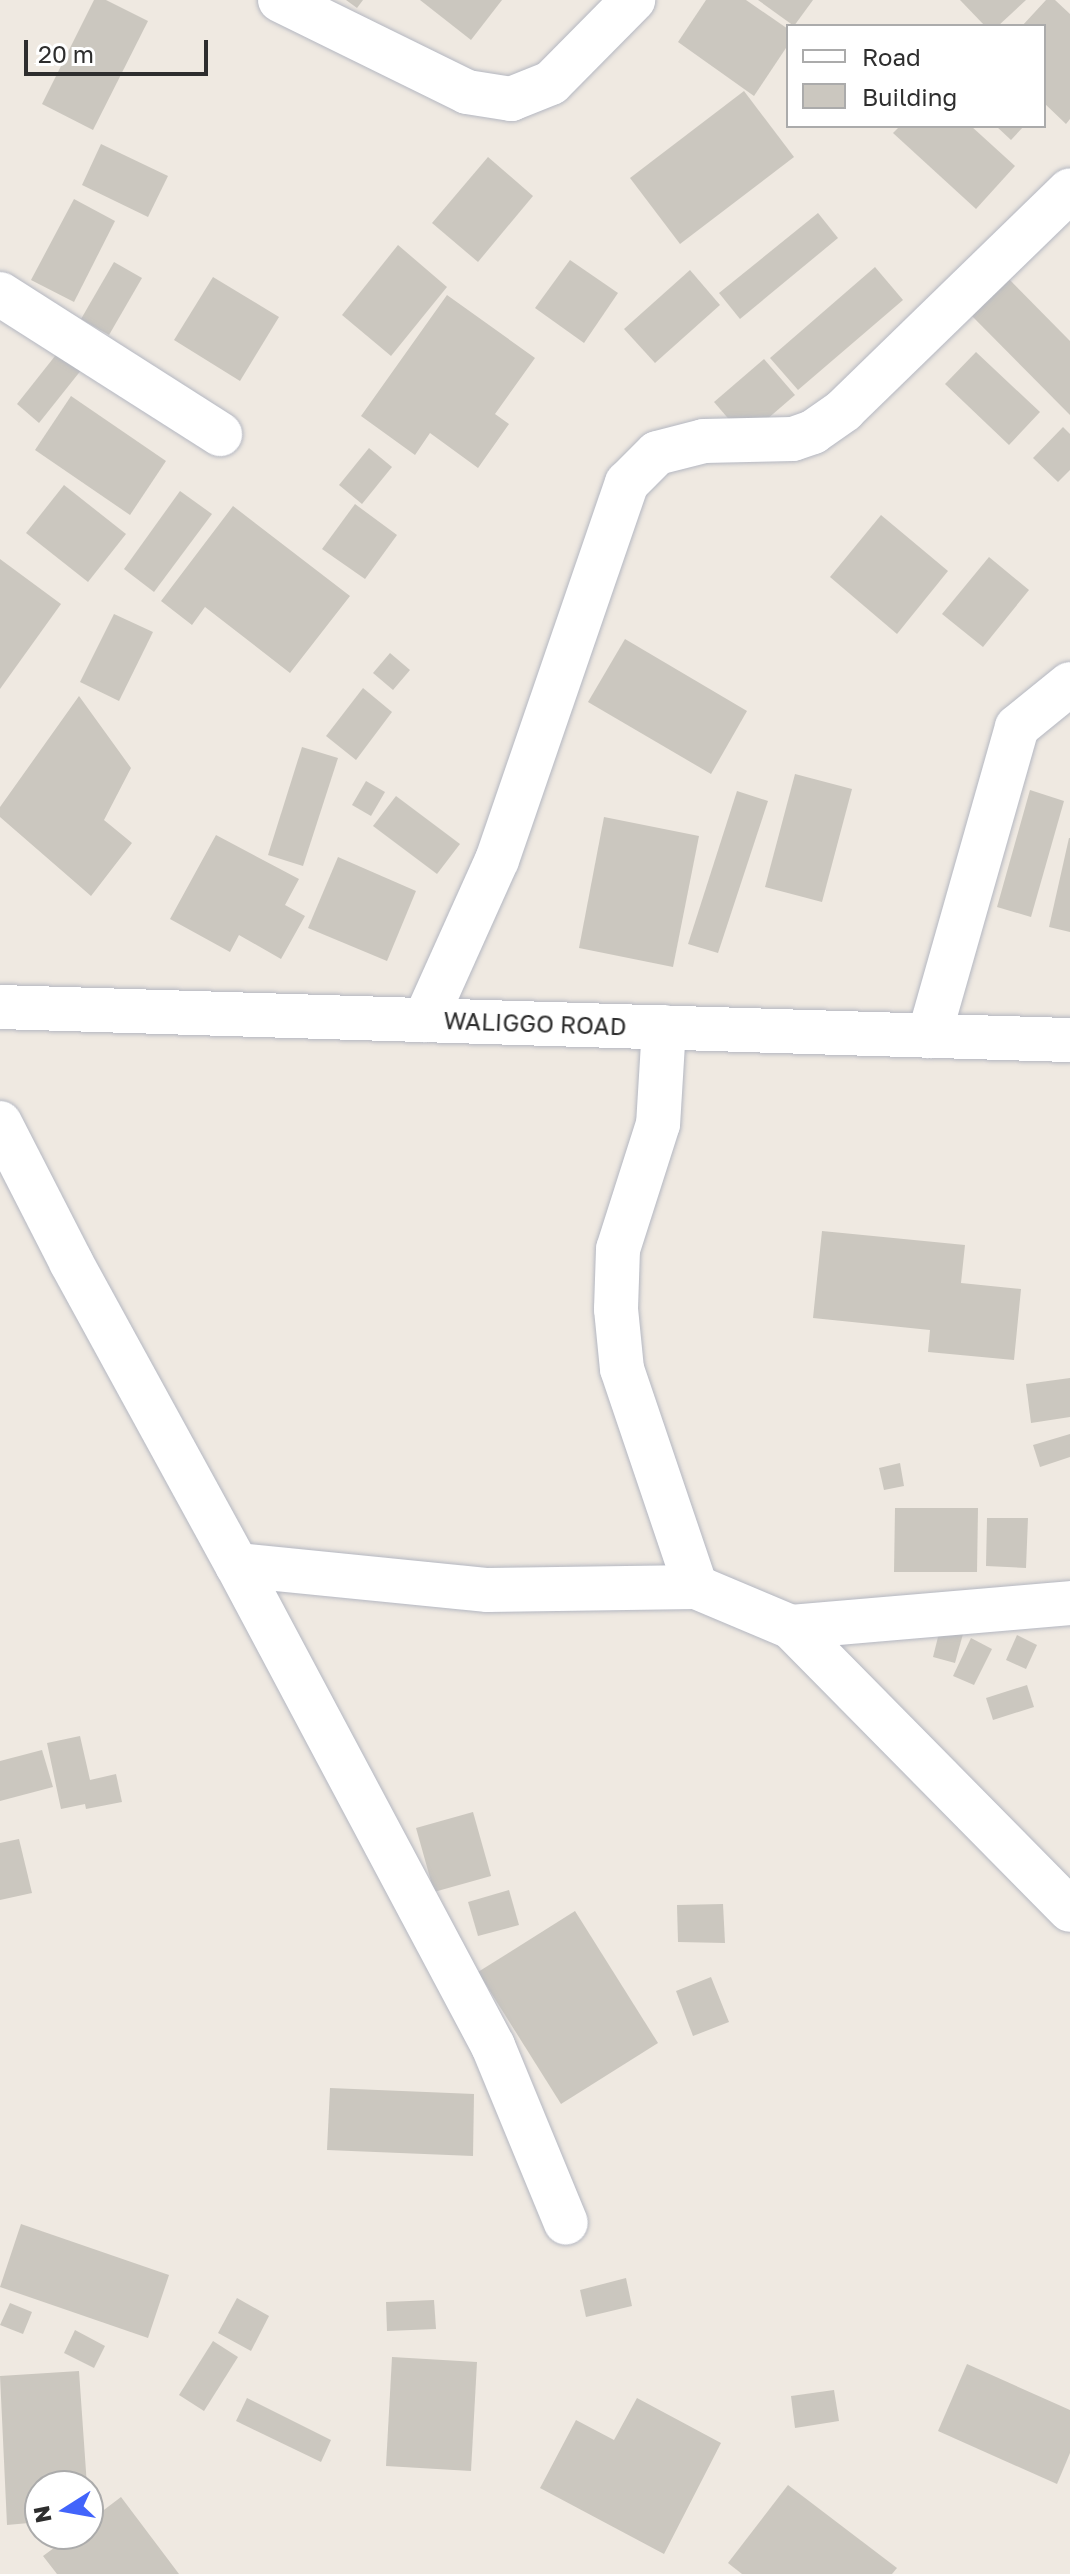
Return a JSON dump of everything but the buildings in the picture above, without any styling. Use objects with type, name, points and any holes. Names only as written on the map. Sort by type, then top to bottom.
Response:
[{"type":"street","points":[[280,0],[467,92],[511,99],[551,83],[633,0]]},
{"type":"street","points":[[425,1020],[497,860],[627,483],[657,453],[704,441],[793,439],[813,432],[844,410],[1070,190]]},
{"type":"street","points":[[0,294],[220,434]]},
{"type":"street","points":[[929,1036],[1017,727],[1070,684]]},
{"type":"street","name":"WALIGGO ROAD","points":[[0,1007],[1070,1040]]},
{"type":"street","points":[[664,1027],[658,1124],[618,1249],[616,1309],[622,1369],[696,1587]]},
{"type":"street","points":[[0,1123],[78,1276],[237,1565],[493,2046],[566,2223]]},
{"type":"street","points":[[237,1565],[488,1590],[696,1587],[791,1627],[1070,1910]]},
{"type":"street","points":[[791,1627],[1070,1603]]}]
